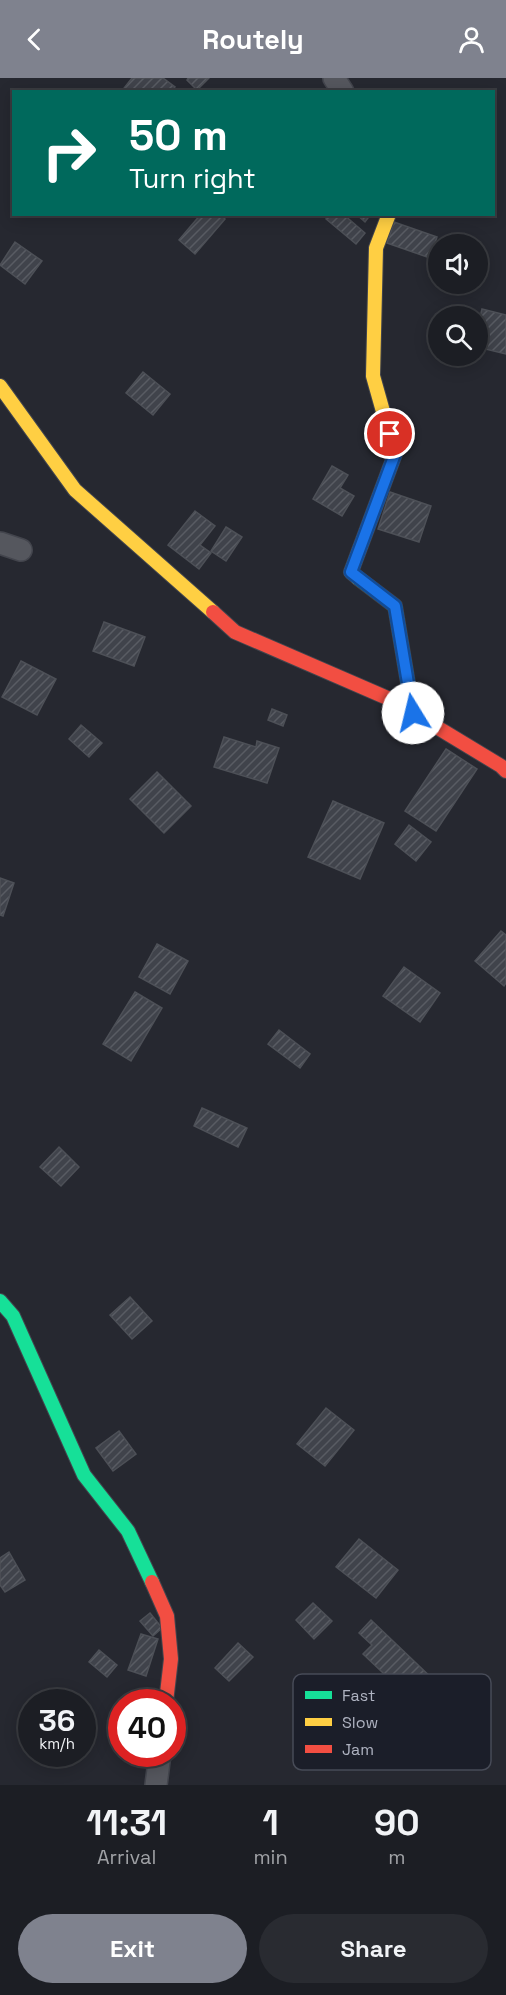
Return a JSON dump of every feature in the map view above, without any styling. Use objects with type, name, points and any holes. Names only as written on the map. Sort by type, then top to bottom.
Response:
[{"type":"street","points":[[388,216],[376,248],[374,376],[395,454],[351,572],[395,606],[413,713]]},
{"type":"street","points":[[0,386],[75,490],[235,632],[392,700],[506,771]]},
{"type":"street","points":[[0,543],[21,550]]},
{"type":"street","points":[[0,1301],[13,1316],[84,1475],[128,1531],[167,1616],[171,1659],[168,1689]]},
{"type":"street","points":[[156,1785],[158,1767]]},
{"type":"building","points":[[132,78],[163,78],[175,87],[173,90],[123,90]]},
{"type":"building","points":[[188,78],[209,78],[197,90],[187,80]]},
{"type":"building","points":[[199,216],[222,216],[225,219],[195,254],[179,240]]},
{"type":"building","points":[[328,216],[345,216],[365,233],[356,244],[326,219]]},
{"type":"building","points":[[358,216],[370,216],[365,222]]},
{"type":"building","points":[[394,222],[428,234],[428,257],[387,243]]},
{"type":"building","points":[[15,242],[42,261],[25,284],[0,265]]},
{"type":"building","points":[[488,310],[506,315],[506,354],[488,350]]},
{"type":"building","points":[[143,372],[170,394],[153,415],[126,393]]},
{"type":"building","points":[[332,466],[348,475],[340,488],[354,496],[342,516],[313,499]]},
{"type":"building","points":[[390,492],[431,506],[419,542],[378,529]]},
{"type":"building","points":[[195,511],[215,526],[200,545],[211,553],[199,569],[168,545]]},
{"type":"building","points":[[226,527],[242,537],[226,561],[211,551]]},
{"type":"building","points":[[104,622],[145,637],[134,666],[93,651]]},
{"type":"building","points":[[21,661],[56,679],[37,715],[2,697]]},
{"type":"building","points":[[272,709],[287,715],[283,726],[268,720]]},
{"type":"building","points":[[81,725],[102,743],[89,757],[69,739]]},
{"type":"building","points":[[224,737],[256,747],[257,741],[279,748],[267,783],[214,767]]},
{"type":"building","points":[[446,749],[477,769],[436,831],[405,811]]},
{"type":"building","points":[[157,772],[191,806],[164,833],[130,799]]},
{"type":"building","points":[[333,801],[384,823],[360,879],[308,857]]},
{"type":"building","points":[[409,825],[431,842],[416,861],[395,844]]},
{"type":"building","points":[[0,878],[14,883],[3,916],[0,915]]},
{"type":"building","points":[[501,931],[506,935],[506,983],[504,986],[475,961]]},
{"type":"building","points":[[157,944],[188,961],[170,994],[139,977]]},
{"type":"building","points":[[404,967],[440,993],[420,1022],[383,996]]},
{"type":"building","points":[[135,992],[162,1008],[131,1061],[103,1044]]},
{"type":"building","points":[[279,1030],[310,1054],[300,1068],[268,1044]]},
{"type":"building","points":[[202,1108],[247,1128],[238,1147],[194,1126]]},
{"type":"building","points":[[59,1147],[79,1167],[61,1186],[40,1167]]},
{"type":"building","points":[[130,1297],[152,1321],[132,1339],[110,1315]]},
{"type":"building","points":[[326,1408],[354,1430],[325,1466],[297,1444]]},
{"type":"building","points":[[119,1431],[136,1454],[113,1471],[96,1448]]},
{"type":"building","points":[[359,1539],[398,1570],[376,1598],[336,1567]]},
{"type":"building","points":[[9,1552],[25,1580],[5,1592],[0,1585],[0,1558]]},
{"type":"building","points":[[313,1603],[332,1621],[314,1639],[296,1620]]},
{"type":"building","points":[[150,1613],[162,1628],[153,1636],[140,1621]]},
{"type":"building","points":[[371,1620],[428,1674],[384,1674],[363,1654],[372,1645],[359,1633]]},
{"type":"building","points":[[141,1634],[158,1639],[146,1676],[128,1670]]},
{"type":"building","points":[[238,1643],[253,1657],[229,1681],[215,1668]]},
{"type":"building","points":[[99,1650],[117,1665],[107,1677],[89,1662]]},
{"type":"traffic: fast","points":[[358,578],[395,606],[413,713]]},
{"type":"traffic: fast","points":[[0,1301],[13,1316],[84,1475],[128,1531],[152,1582]]},
{"type":"traffic: slow","points":[[358,578],[351,572],[395,454],[373,376],[376,248],[388,216]]},
{"type":"traffic: slow","points":[[0,386],[75,490],[213,612]]},
{"type":"traffic: jam","points":[[213,612],[235,632],[392,700],[506,771]]},
{"type":"traffic: jam","points":[[152,1582],[167,1616],[171,1659],[168,1689]]},
{"type":"route","points":[[390,434],[395,454],[351,572],[395,606],[413,713]]}]
